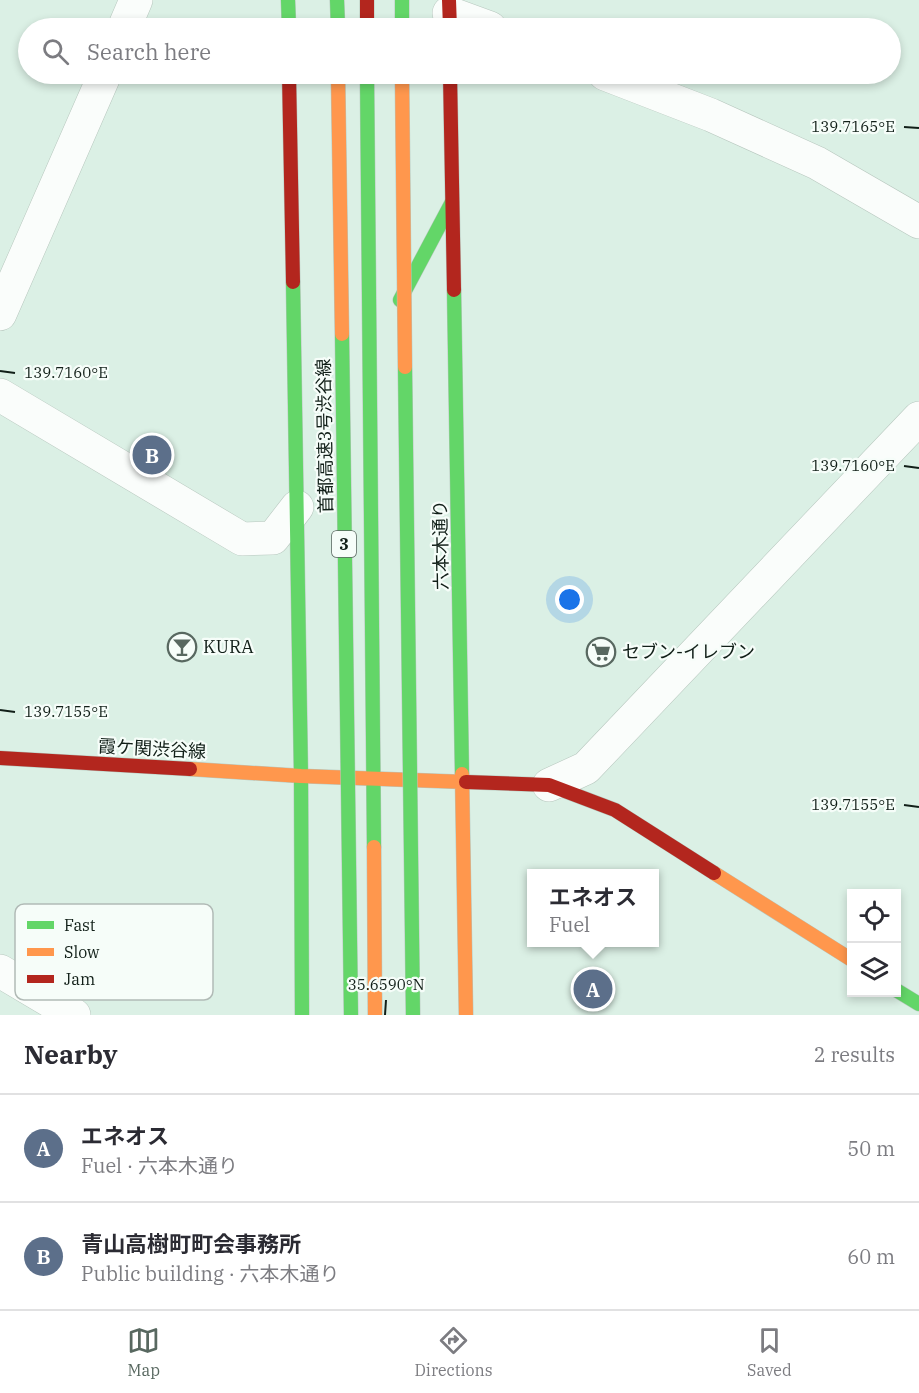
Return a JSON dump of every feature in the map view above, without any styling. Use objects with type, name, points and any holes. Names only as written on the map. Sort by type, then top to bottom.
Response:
[{"type":"main road","points":[[288,0],[289,18]]},
{"type":"main road","points":[[337,0],[338,18]]},
{"type":"main road","points":[[367,0],[367,18]]},
{"type":"main road","points":[[402,0],[402,18]]},
{"type":"main road","points":[[289,84],[301,776],[302,1015]]},
{"type":"main road","name":"首都高速3号渋谷線","points":[[338,84],[351,1015]]},
{"type":"main road","points":[[367,84],[375,1015]]},
{"type":"main road","points":[[402,84],[413,1015]]},
{"type":"main road","name":"六本木通り","points":[[450,84],[466,1015]]},
{"type":"main road","points":[[389,322],[453,201]]},
{"type":"main road","points":[[374,778],[388,724]]},
{"type":"main road","name":"霞ケ関渋谷線","points":[[0,758],[301,776],[549,785],[615,810],[847,957]]},
{"type":"main road","points":[[901,993],[919,1004]]},
{"type":"street","points":[[128,18],[136,0]]},
{"type":"street","points":[[0,314],[101,84]]},
{"type":"street","points":[[631,84],[711,115],[818,163],[919,222]]},
{"type":"street","points":[[0,395],[242,539],[273,538],[297,507]]},
{"type":"street","points":[[549,785],[586,768],[919,418]]},
{"type":"street","points":[[0,971],[15,980]]},
{"type":"street","points":[[49,1000],[74,1015]]},
{"type":"traffic: fast","points":[[288,0],[289,18]]},
{"type":"traffic: fast","points":[[337,0],[338,18]]},
{"type":"traffic: fast","points":[[402,0],[402,18]]},
{"type":"traffic: fast","points":[[367,84],[374,847]]},
{"type":"traffic: fast","points":[[400,300],[452,202]]},
{"type":"traffic: fast","points":[[293,282],[301,776],[302,1015]]},
{"type":"traffic: fast","points":[[454,290],[462,774]]},
{"type":"traffic: fast","points":[[342,334],[351,1015]]},
{"type":"traffic: fast","points":[[405,367],[413,1015]]},
{"type":"traffic: fast","points":[[901,993],[919,1004]]},
{"type":"traffic: slow","points":[[338,84],[342,334]]},
{"type":"traffic: slow","points":[[402,84],[405,367]]},
{"type":"traffic: slow","points":[[190,769],[466,782]]},
{"type":"traffic: slow","points":[[462,774],[466,1015]]},
{"type":"traffic: slow","points":[[374,847],[375,1015]]},
{"type":"traffic: slow","points":[[714,873],[847,957]]},
{"type":"traffic: jam","points":[[367,0],[367,18]]},
{"type":"traffic: jam","points":[[449,0],[450,18]]},
{"type":"traffic: jam","points":[[289,84],[293,282]]},
{"type":"traffic: jam","points":[[450,84],[454,290]]},
{"type":"traffic: jam","points":[[0,758],[190,769]]},
{"type":"traffic: jam","points":[[466,782],[549,785],[615,810],[714,873]]},
{"type":"place","name":"青山高樹町町会事務所","points":[[152,455]]},
{"type":"place","name":"KURA","points":[[182,647]]},
{"type":"place","name":"セブン-イレブン","points":[[601,652]]},
{"type":"place","name":"エネオス","points":[[593,989]]}]
